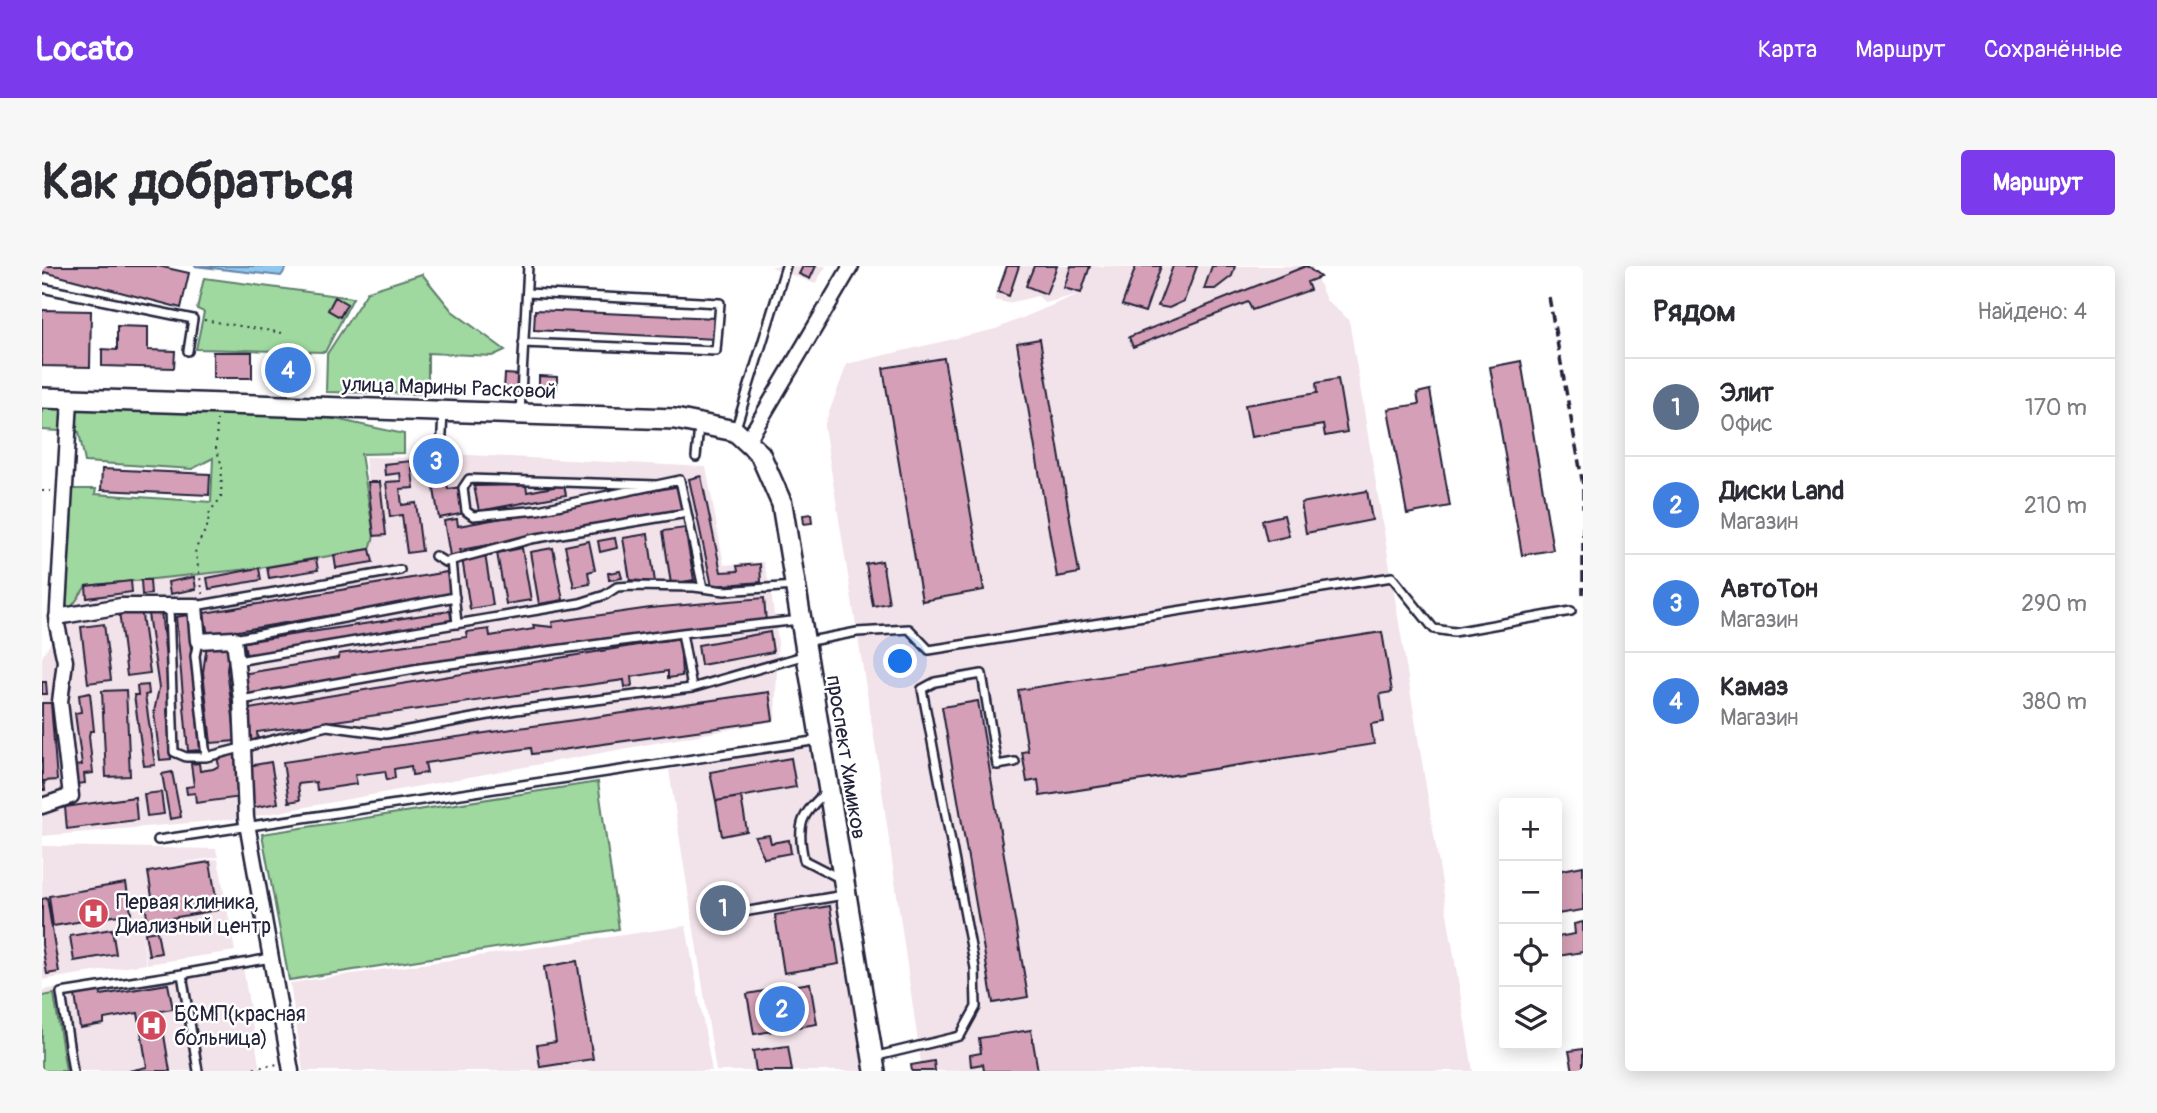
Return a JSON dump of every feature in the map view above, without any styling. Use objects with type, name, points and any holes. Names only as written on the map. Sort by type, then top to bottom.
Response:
[{"type":"main road","name":"улица Марины Расковой","points":[[42,398],[675,419],[700,424],[747,442]]},
{"type":"main road","name":"проспект Химиков","points":[[747,442],[782,504],[874,1064]]},
{"type":"street","points":[[747,442],[851,266]]},
{"type":"street","points":[[42,806],[71,796],[60,702],[65,661],[57,617],[70,400]]},
{"type":"street","points":[[57,617],[121,606],[200,606],[198,641],[234,639],[250,828],[290,1067]]},
{"type":"lane","points":[[520,414],[528,266]]},
{"type":"lane","points":[[747,442],[786,266]]},
{"type":"lane","points":[[42,288],[193,319],[188,351]]},
{"type":"lane","points":[[523,343],[716,351],[720,303],[527,293]]},
{"type":"lane","points":[[441,455],[443,411]]},
{"type":"lane","points":[[696,457],[700,424]]},
{"type":"lane","points":[[657,485],[469,479],[463,488],[466,511],[473,516],[538,510],[657,485],[680,480],[703,588]]},
{"type":"lane","points":[[435,556],[444,562],[531,539],[687,513]]},
{"type":"lane","points":[[451,560],[457,624]]},
{"type":"lane","points":[[200,606],[400,570]]},
{"type":"lane","points":[[169,608],[174,752],[186,757],[206,757],[242,750],[327,726],[386,734],[516,709],[692,688],[858,632],[909,629],[929,650],[1081,629],[1392,577],[1434,629],[1454,632],[1571,611]]},
{"type":"lane","points":[[236,661],[580,603],[605,595],[617,587],[703,588],[724,591],[795,586]]},
{"type":"lane","points":[[234,639],[455,597]]},
{"type":"lane","points":[[241,700],[420,668],[801,620]]},
{"type":"lane","points":[[682,633],[692,688]]},
{"type":"lane","points":[[198,641],[195,656],[206,757]]},
{"type":"lane","points":[[874,1064],[960,1036],[975,1007],[975,968],[922,689],[935,682],[982,674],[997,765],[1014,762]]},
{"type":"lane","points":[[158,840],[819,740]]},
{"type":"lane","points":[[828,791],[806,811],[800,824],[800,845],[804,860],[844,887]]},
{"type":"lane","points":[[731,914],[844,887]]},
{"type":"lane","points":[[72,1071],[61,993],[272,957]]},
{"type":"lane","points":[[182,974],[198,1071]]},
{"type":"path","points":[[193,319],[283,333]]},
{"type":"path","points":[[200,606],[195,550],[207,527],[210,511],[221,498],[222,466],[216,447],[217,402]]},
{"type":"path","points":[[240,1071],[290,1067]]},
{"type":"shaded area","points":[[770,266],[826,266],[815,284]]},
{"type":"shaded area","points":[[1007,266],[1312,266],[1326,300],[1349,320],[1473,1071],[935,1071],[933,1061],[921,1063],[877,756],[824,426],[847,364],[996,329],[1079,294],[1045,303],[1038,296],[1008,303],[994,300]]},
{"type":"shaded area","points":[[451,454],[706,467],[724,565],[763,562],[770,586],[778,642],[775,721],[246,818],[42,836],[42,657],[86,586],[259,568],[374,536],[365,457],[422,458],[427,487],[450,481]]},
{"type":"shaded area","points":[[811,745],[863,1071],[716,1071],[669,770]]},
{"type":"shaded area","name":"Первая клиника, Диализный центр","points":[[42,846],[216,849],[218,857],[169,865],[218,859],[235,951],[147,964],[140,926],[146,964],[42,980]]},
{"type":"shaded area","points":[[686,926],[712,1071],[303,1071],[290,983]]},
{"type":"shaded area","points":[[242,961],[260,1071],[42,1071],[42,990]]},
{"type":"green space","points":[[422,274],[452,311],[505,350],[492,356],[428,353],[428,394],[326,392],[327,354],[368,291]]},
{"type":"green space","points":[[204,278],[353,298],[325,352],[196,349],[204,312],[197,309]]},
{"type":"green space","points":[[42,403],[317,415],[404,434],[404,453],[361,454],[374,536],[370,549],[259,568],[86,586],[69,611],[62,611],[68,489],[96,489],[95,494],[211,502],[213,458],[192,469],[85,462],[79,432],[42,430]]},
{"type":"green space","points":[[598,782],[619,929],[289,980],[262,834]]},
{"type":"green space","points":[[54,994],[66,1071],[42,1071],[42,996]]},
{"type":"water","points":[[194,266],[288,266],[281,276]]},
{"type":"building","points":[[42,266],[158,266],[189,273],[181,308],[44,272],[43,276]]},
{"type":"building","points":[[803,266],[816,266],[810,279],[799,274]]},
{"type":"building","points":[[1007,266],[1019,266],[1009,296],[998,292]]},
{"type":"building","points":[[1034,266],[1057,266],[1046,294],[1026,286]]},
{"type":"building","points":[[1071,266],[1090,266],[1081,293],[1064,288]]},
{"type":"building","points":[[1136,266],[1161,266],[1145,312],[1122,305]]},
{"type":"building","points":[[1173,266],[1197,266],[1184,301],[1169,308],[1158,306]]},
{"type":"building","points":[[1212,266],[1235,266],[1232,276],[1215,289],[1204,289]]},
{"type":"building","points":[[1306,266],[1320,277],[1307,282],[1310,290],[1252,310],[1248,302],[1133,347],[1129,337]]},
{"type":"building","points":[[335,297],[347,304],[340,317],[328,310]]},
{"type":"building","points":[[42,310],[91,311],[90,367],[42,366]]},
{"type":"building","points":[[535,310],[716,318],[715,339],[534,330]]},
{"type":"building","points":[[117,326],[148,327],[148,350],[175,351],[174,368],[102,366],[102,349],[117,350]]},
{"type":"building","points":[[1040,339],[1079,573],[1057,577],[1017,343]]},
{"type":"building","points":[[213,352],[252,352],[252,378],[213,378]]},
{"type":"building","points":[[944,358],[984,590],[922,601],[883,368]]},
{"type":"building","points":[[271,360],[308,360],[308,380],[271,380]]},
{"type":"building","points":[[1521,361],[1553,550],[1522,555],[1490,367]]},
{"type":"building","points":[[505,374],[519,375],[518,390],[504,389]]},
{"type":"building","points":[[539,376],[557,377],[557,388],[539,387]]},
{"type":"building","points":[[1338,379],[1347,432],[1325,436],[1323,425],[1251,437],[1245,405],[1317,393],[1316,383]]},
{"type":"building","points":[[1430,390],[1450,506],[1407,514],[1388,409],[1419,404],[1417,393]]},
{"type":"building","points":[[443,459],[448,489],[461,487],[465,513],[439,518],[429,461]]},
{"type":"building","points":[[411,461],[414,488],[400,489],[402,505],[416,503],[422,551],[407,553],[402,515],[390,517],[386,482],[401,481],[400,473],[385,475],[384,464]]},
{"type":"building","points":[[102,469],[210,474],[209,495],[101,490]]},
{"type":"building","points":[[701,476],[721,572],[738,571],[737,566],[760,564],[761,582],[712,586],[689,479]]},
{"type":"building","points":[[368,482],[380,482],[386,535],[374,536]]},
{"type":"building","points":[[526,485],[527,492],[564,485],[566,495],[479,511],[474,486]]},
{"type":"building","points":[[680,486],[684,510],[460,550],[461,555],[450,556],[444,521],[457,519],[458,526]]},
{"type":"building","points":[[1367,491],[1372,520],[1306,533],[1301,503]]},
{"type":"building","points":[[811,514],[812,523],[804,524],[803,515]]},
{"type":"building","points":[[1284,515],[1289,536],[1267,541],[1262,520]]},
{"type":"building","points":[[685,528],[694,580],[671,584],[663,531]]},
{"type":"building","points":[[648,534],[655,582],[630,580],[623,538]]},
{"type":"building","points":[[615,538],[617,548],[600,552],[598,541]]},
{"type":"building","points":[[589,541],[595,570],[588,572],[590,584],[574,587],[565,546]]},
{"type":"building","points":[[522,548],[531,600],[506,604],[497,553]]},
{"type":"building","points":[[553,548],[563,600],[539,604],[530,552]]},
{"type":"building","points":[[370,549],[373,562],[336,568],[334,555]]},
{"type":"building","points":[[485,554],[493,605],[470,609],[462,558]]},
{"type":"building","points":[[316,559],[318,570],[269,578],[267,567]]},
{"type":"building","points":[[882,561],[889,603],[873,606],[866,564]]},
{"type":"building","points":[[259,568],[261,580],[209,589],[207,578]]},
{"type":"building","points":[[620,571],[622,578],[609,580],[608,573]]},
{"type":"building","points":[[447,572],[451,595],[208,636],[204,613]]},
{"type":"building","points":[[194,577],[196,589],[170,594],[168,582]]},
{"type":"building","points":[[141,580],[150,580],[151,594],[142,595]]},
{"type":"building","points":[[131,581],[132,592],[87,598],[86,586]]},
{"type":"building","points":[[764,598],[766,622],[739,630],[708,631],[708,635],[655,632],[246,696],[242,674],[338,658],[339,654],[467,637],[466,632],[489,629],[490,636],[534,629],[533,625],[553,627],[552,622],[650,608]]},
{"type":"building","points":[[141,608],[150,673],[127,676],[119,611]]},
{"type":"building","points":[[161,611],[169,687],[170,705],[167,710],[171,759],[160,760],[154,712],[159,688],[148,614]]},
{"type":"building","points":[[450,611],[452,623],[246,655],[244,642]]},
{"type":"building","points":[[188,615],[200,750],[188,751],[176,617]]},
{"type":"building","points":[[104,624],[111,680],[88,683],[81,627]]},
{"type":"building","points":[[770,632],[773,652],[701,665],[698,645]]},
{"type":"building","points":[[1382,632],[1392,692],[1380,694],[1384,722],[1371,724],[1374,744],[1040,796],[1038,780],[1027,782],[1022,752],[1028,751],[1018,690]]},
{"type":"building","points":[[680,638],[682,676],[668,678],[668,671],[631,677],[632,686],[625,687],[624,680],[257,732],[258,741],[248,743],[243,710]]},
{"type":"building","points":[[230,644],[227,670],[236,741],[211,743],[203,672],[207,645]]},
{"type":"building","points":[[42,682],[46,682],[47,694],[42,694]]},
{"type":"building","points":[[148,685],[149,694],[145,695],[155,765],[144,766],[134,695],[138,695],[137,686]]},
{"type":"building","points":[[126,690],[130,776],[106,777],[102,691]]},
{"type":"building","points":[[769,692],[773,720],[532,754],[531,748],[425,763],[427,773],[412,775],[411,766],[394,769],[395,778],[387,780],[385,771],[355,775],[357,784],[317,790],[316,782],[298,784],[300,800],[289,802],[283,762]]},
{"type":"building","points":[[90,693],[94,731],[90,731],[89,736],[93,773],[84,774],[85,783],[76,784],[74,766],[82,765],[75,713],[81,712],[79,695]]},
{"type":"building","points":[[978,701],[1028,997],[993,1003],[942,707]]},
{"type":"building","points":[[42,703],[51,703],[57,780],[44,781],[45,790],[42,790]]},
{"type":"building","points":[[236,754],[242,797],[196,803],[195,793],[187,794],[186,787],[194,786],[191,764],[199,763],[200,771],[213,769],[219,766],[217,757]]},
{"type":"building","points":[[791,758],[796,787],[716,801],[710,772]]},
{"type":"building","points":[[271,762],[278,803],[251,808],[249,798],[253,797],[248,766]]},
{"type":"building","points":[[172,772],[181,817],[170,819],[162,774]]},
{"type":"building","points":[[161,792],[164,814],[147,816],[144,794]]},
{"type":"building","points":[[135,797],[137,820],[67,829],[65,807]]},
{"type":"building","points":[[741,797],[747,831],[722,836],[716,801]]},
{"type":"building","points":[[769,835],[771,843],[789,840],[791,853],[764,858],[755,837]]},
{"type":"building","points":[[210,862],[218,910],[148,922],[145,905],[153,903],[148,872]]},
{"type":"building","points":[[1583,866],[1583,910],[1562,913],[1562,870]]},
{"type":"building","points":[[126,883],[131,913],[53,926],[49,896]]},
{"type":"building","points":[[47,898],[59,972],[47,974],[42,945],[42,899]]},
{"type":"building","points":[[830,906],[839,964],[784,973],[775,915]]},
{"type":"building","points":[[1583,922],[1583,952],[1562,955],[1562,936],[1575,934],[1574,924]]},
{"type":"building","points":[[112,929],[116,954],[74,961],[70,936]]},
{"type":"building","points":[[157,931],[161,953],[149,955],[145,933]]},
{"type":"building","points":[[577,961],[593,1059],[540,1067],[537,1045],[556,1042],[544,967]]},
{"type":"building","points":[[810,983],[817,1024],[754,1034],[747,994]]},
{"type":"building","name":"БСМП(красная больница)","points":[[168,984],[173,1009],[160,1011],[170,1071],[129,1071],[147,1067],[138,1013],[104,1019],[104,1024],[80,1028],[75,995],[100,991],[101,995]]},
{"type":"building","points":[[1031,1030],[1038,1071],[984,1071],[983,1064],[971,1066],[970,1055],[981,1053],[979,1038]]},
{"type":"building","points":[[788,1046],[792,1071],[756,1071],[753,1051]]},
{"type":"building","points":[[1583,1049],[1583,1071],[1573,1071],[1569,1051]]},
{"type":"building","points":[[934,1061],[935,1071],[912,1071],[911,1065]]},
{"type":"railway","points":[[1549,297],[1583,485],[1583,508]]},
{"type":"railway","points":[[1583,527],[1583,594]]},
{"type":"place","name":"Камаз","points":[[288,370]]},
{"type":"place","name":"АвтоТон","points":[[436,461]]},
{"type":"place","name":"Элит","points":[[723,908]]},
{"type":"place","name":"Первая клиника, Диализный центр","points":[[93,914]]},
{"type":"place","name":"Диски Land","points":[[782,1009]]},
{"type":"place","name":"БСМП(красная больница)","points":[[151,1026]]}]
